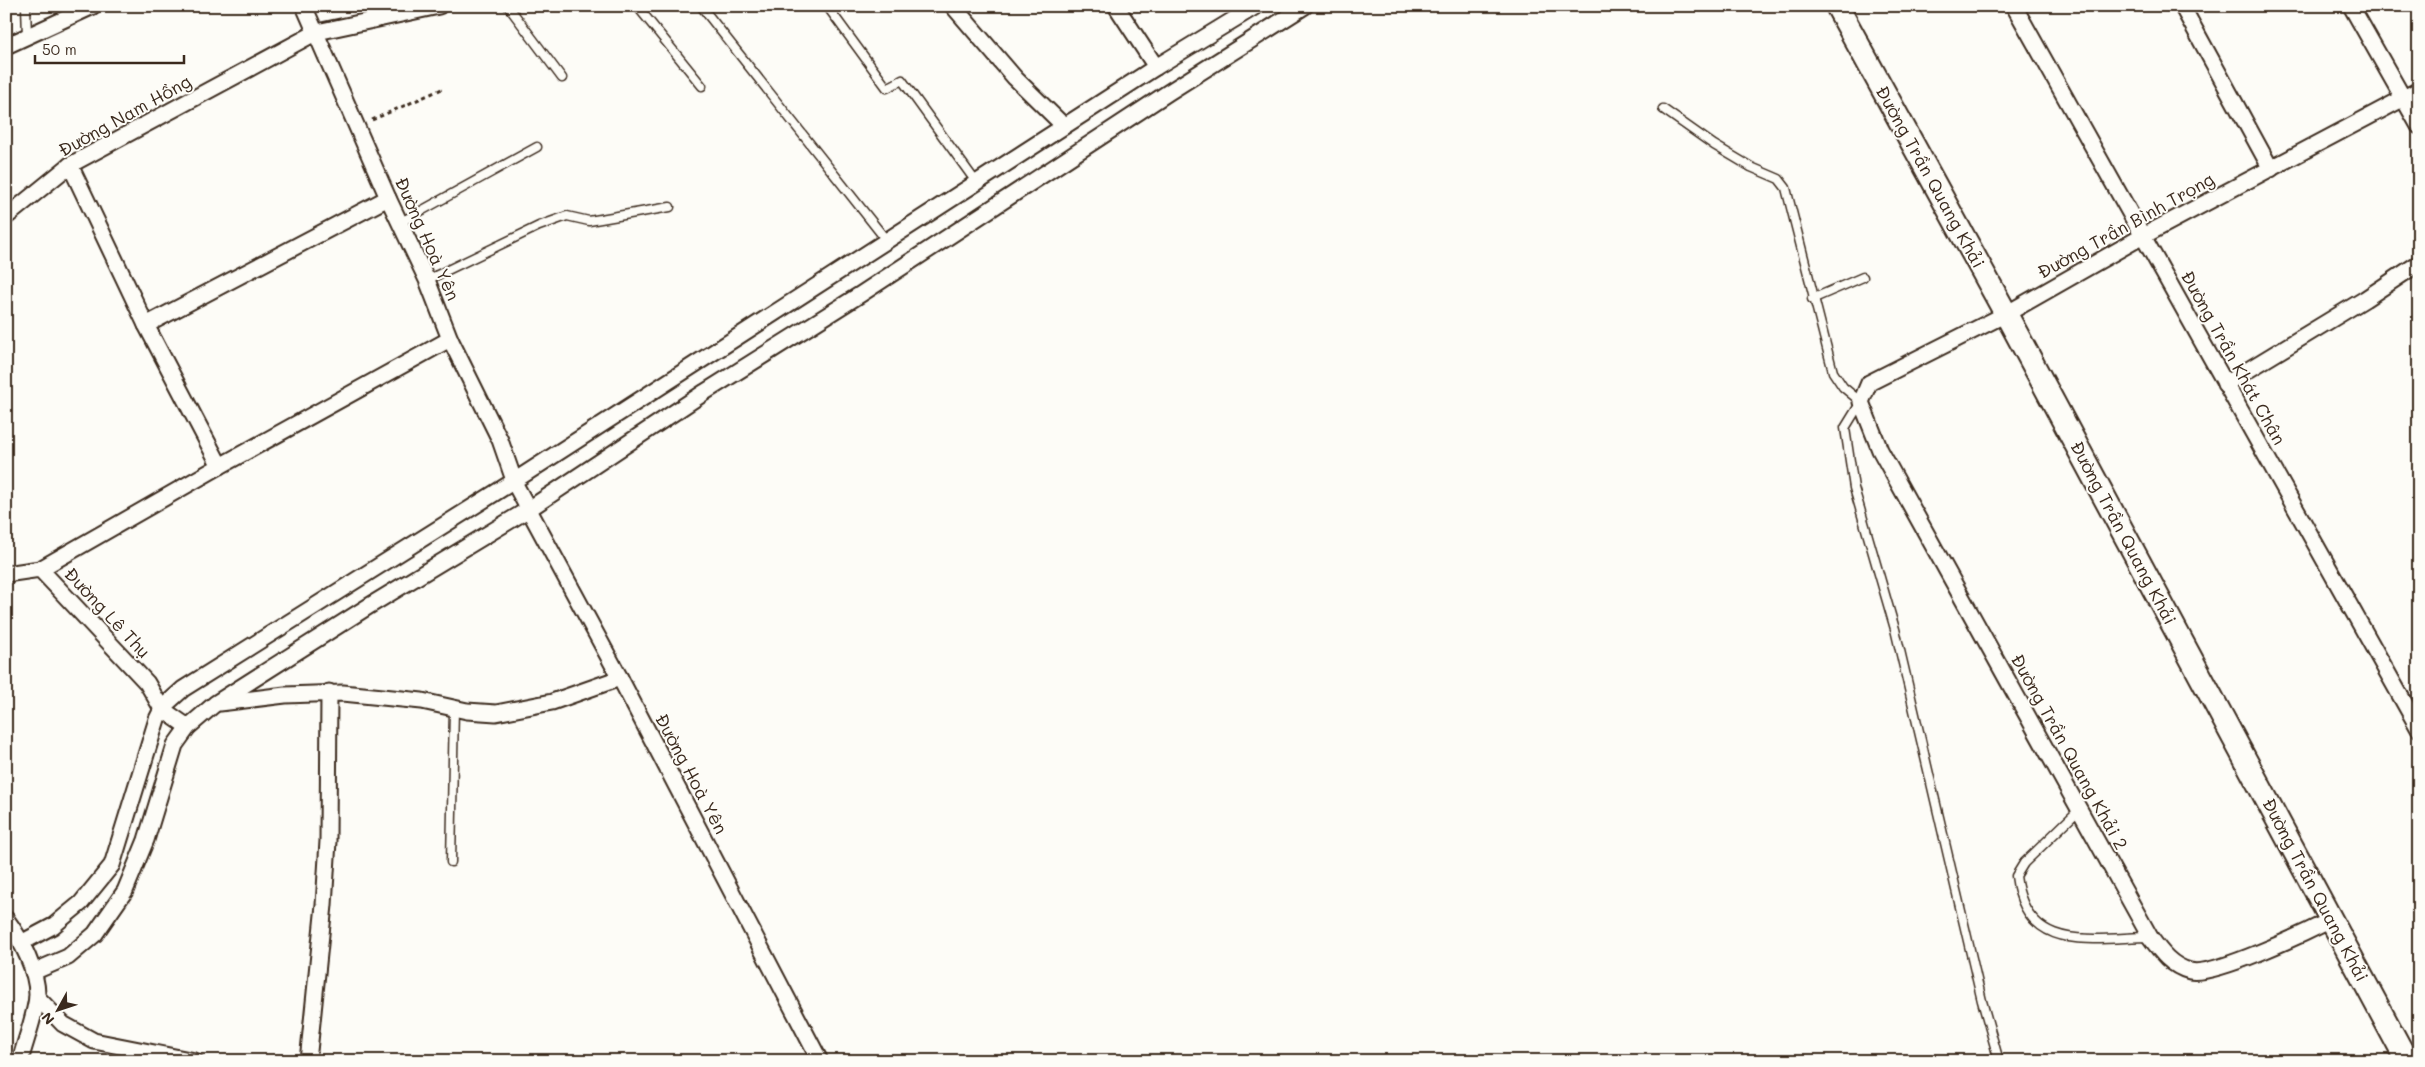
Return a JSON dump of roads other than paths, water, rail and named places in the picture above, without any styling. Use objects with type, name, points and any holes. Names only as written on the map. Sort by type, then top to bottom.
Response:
[{"type":"main road","name":"Đường Trần Quang Khải","points":[[1837,6],[2006,314],[2406,1061]]},
{"type":"street","points":[[6,46],[93,6]]},
{"type":"street","name":"Đường Hoà Yên","points":[[304,6],[388,198],[427,280],[450,339],[500,440],[515,484],[620,678],[820,1061]]},
{"type":"street","name":"Đường Nam Hồng","points":[[6,217],[70,165],[317,32],[439,6]]},
{"type":"street","points":[[953,6],[1014,78],[1064,126]]},
{"type":"street","points":[[1116,6],[1156,67]]},
{"type":"street","points":[[33,972],[68,957],[95,934],[125,892],[146,840],[175,745],[185,725],[216,703],[369,606],[529,508],[705,392],[862,294],[1169,92],[1305,6]]},
{"type":"street","name":"Đường Trần Khát Chân","points":[[2014,6],[2419,729]]},
{"type":"street","points":[[2182,6],[2270,169]]},
{"type":"street","points":[[2352,6],[2419,126]]},
{"type":"street","points":[[21,943],[54,926],[81,903],[112,865],[148,742],[163,710],[183,689],[515,484],[976,182],[1252,8]]},
{"type":"street","name":"Đường Trần Bình Trọng","points":[[1862,402],[1869,383],[2006,314],[2143,236],[2419,90]]},
{"type":"street","points":[[70,165],[146,325],[220,466]]},
{"type":"street","points":[[146,325],[388,198]]},
{"type":"street","points":[[2225,384],[2365,299],[2419,263]]},
{"type":"street","points":[[40,569],[220,466],[450,339]]},
{"type":"street","name":"Đường Trần Quang Khải 2","points":[[1862,402],[1880,450],[2079,810],[2150,937],[2173,964],[2192,972],[2223,966],[2307,933],[2331,920]]},
{"type":"street","name":"Đường Lê Thụ","points":[[6,574],[40,569],[148,683],[163,710]]},
{"type":"street","points":[[216,703],[329,692],[422,701],[454,708],[496,713],[525,709],[620,678]]},
{"type":"street","points":[[308,1061],[314,1017],[327,859],[329,692]]},
{"type":"street","points":[[163,710],[185,725]]},
{"type":"street","points":[[6,919],[21,943],[33,972],[37,997],[20,1061]]},
{"type":"street","points":[[37,997],[63,1024],[94,1041],[195,1061]]},
{"type":"lane","points":[[26,6],[27,36]]},
{"type":"lane","points":[[508,6],[562,78]]},
{"type":"lane","points":[[637,6],[702,86]]},
{"type":"lane","points":[[701,6],[887,241]]},
{"type":"lane","points":[[827,6],[887,88],[902,80],[976,182]]},
{"type":"lane","points":[[1663,109],[1714,145],[1751,167],[1779,179],[1786,188],[1812,299],[1833,372],[1843,387],[1862,402],[1845,428],[1854,488],[1895,629],[1982,1001],[1999,1061]]},
{"type":"lane","points":[[401,222],[537,147]]},
{"type":"lane","points":[[427,280],[540,226],[567,216],[590,221],[670,207]]},
{"type":"lane","points":[[1812,299],[1863,277]]},
{"type":"lane","points":[[451,862],[454,708]]},
{"type":"lane","points":[[2079,810],[2024,863],[2016,876],[2018,895],[2030,916],[2042,929],[2058,936],[2150,937]]}]
